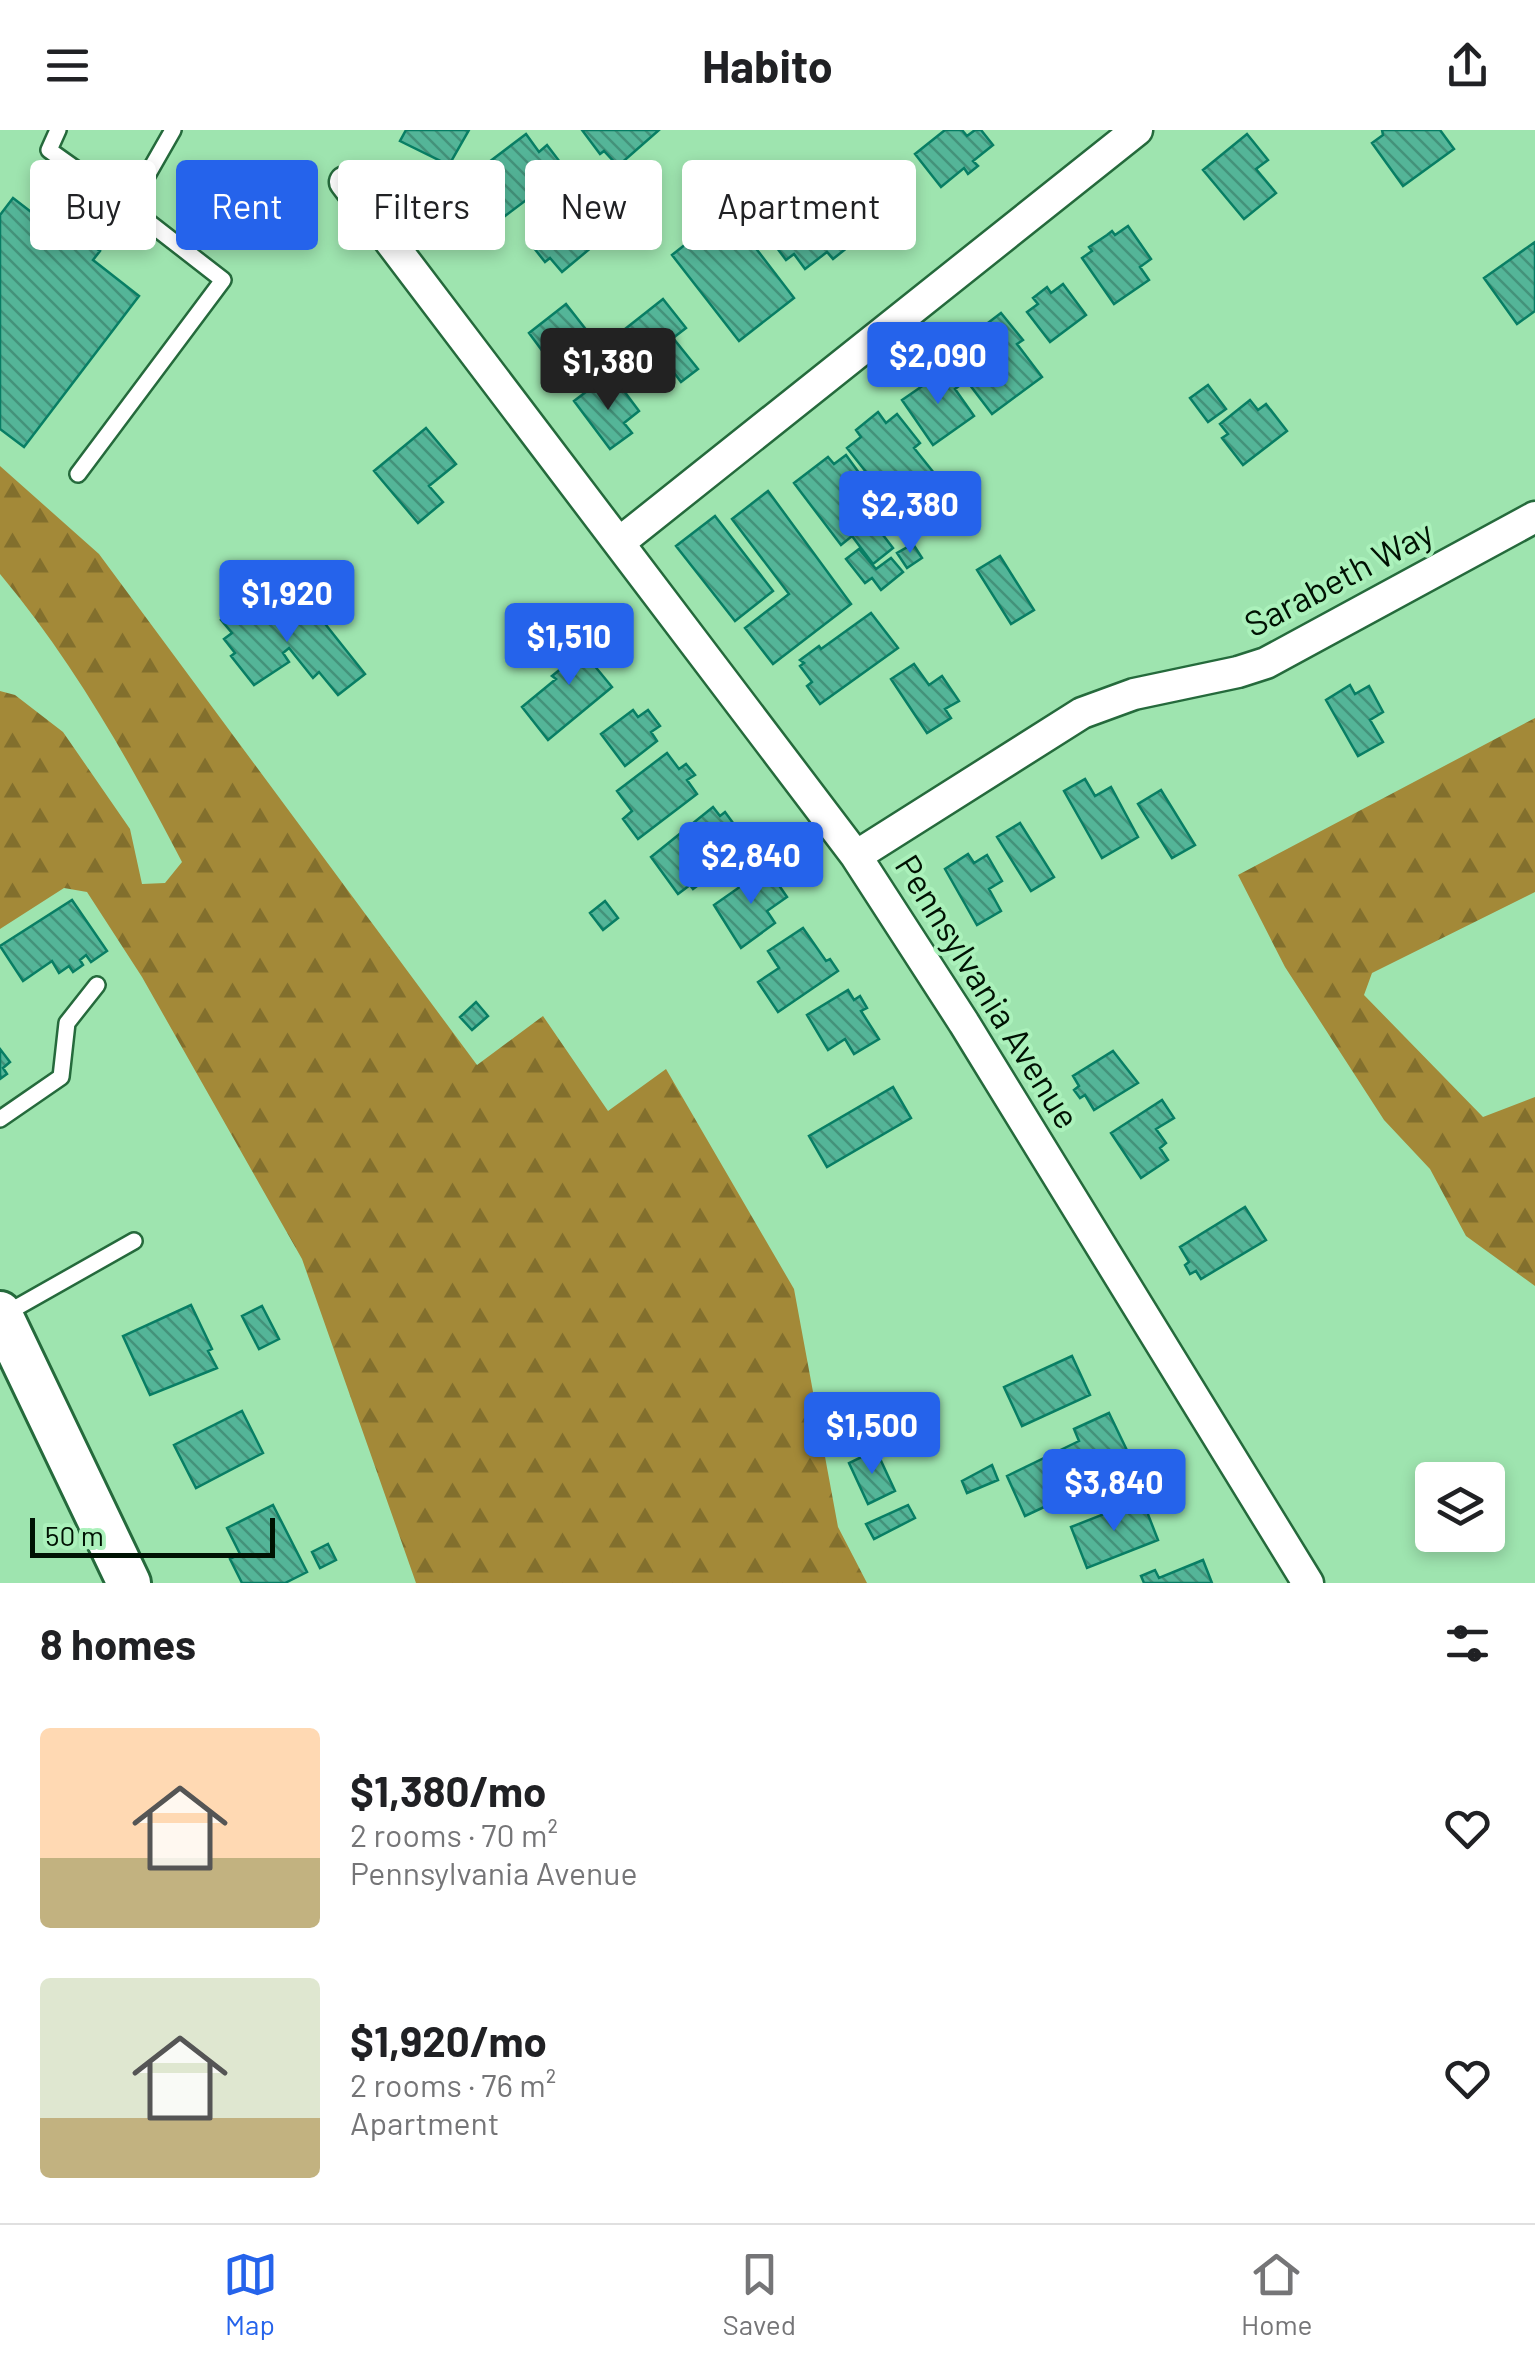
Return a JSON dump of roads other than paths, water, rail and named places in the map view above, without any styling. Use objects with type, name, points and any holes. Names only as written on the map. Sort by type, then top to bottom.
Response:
[{"type":"street","points":[[620,542],[1127,132]]},
{"type":"street","name":"Pennsylvania Avenue","points":[[397,250],[856,856],[964,1022],[1308,1583]]},
{"type":"street","name":"Sarabeth Way","points":[[856,856],[1082,713],[1134,694],[1238,672],[1266,662],[1535,518]]},
{"type":"street","points":[[1,1314],[129,1583]]},
{"type":"lane","points":[[58,130],[49,150],[63,160]]},
{"type":"lane","points":[[156,161],[174,130]]},
{"type":"lane","points":[[78,474],[223,280],[156,229]]},
{"type":"lane","points":[[0,1120],[61,1077],[67,1022],[97,984]]},
{"type":"lane","points":[[1,1314],[134,1240]]}]
